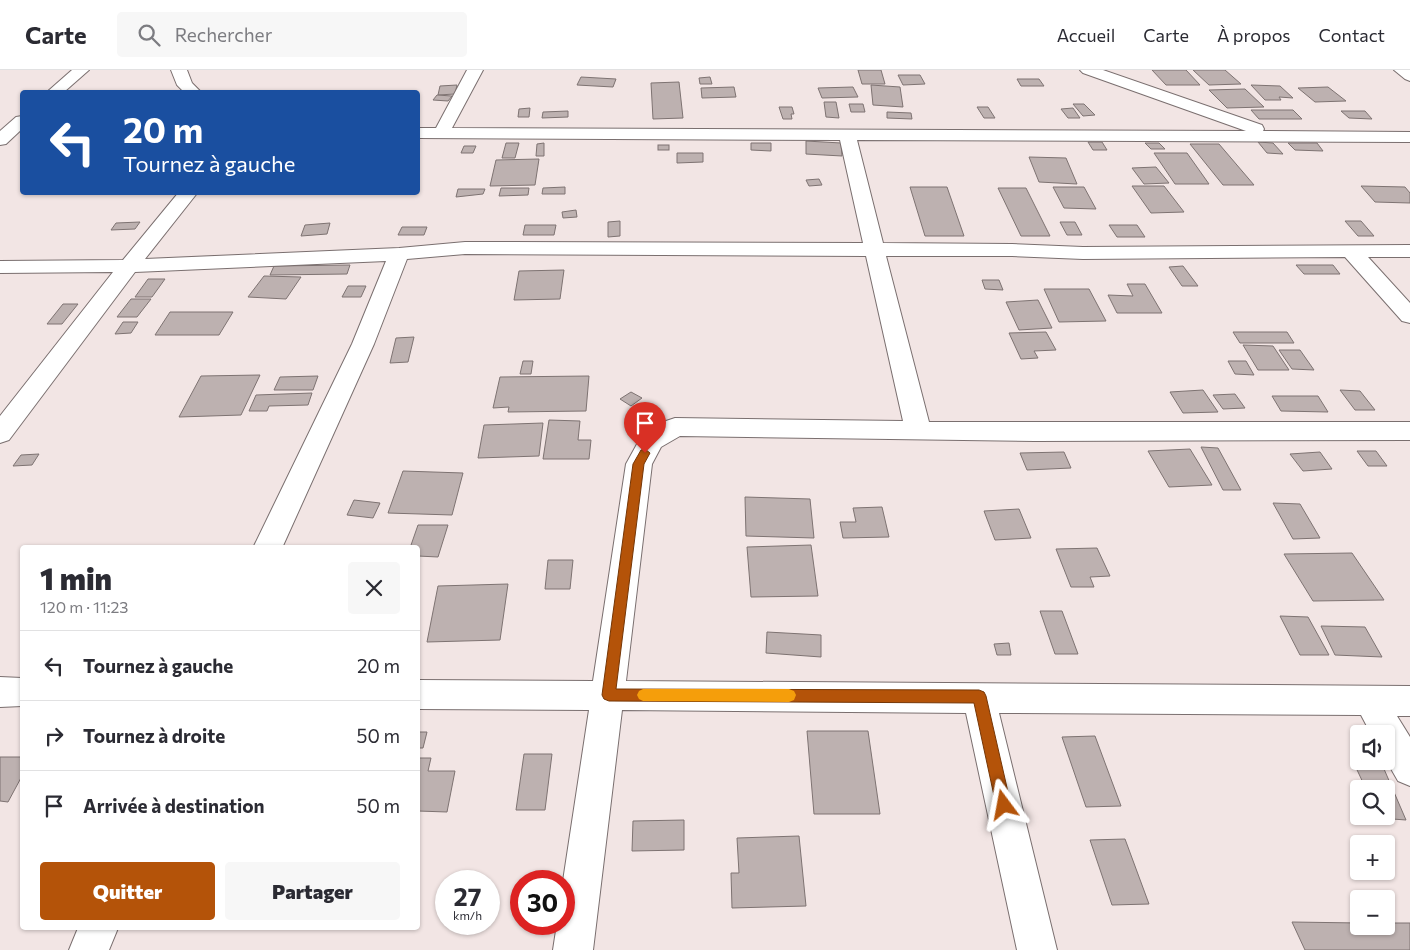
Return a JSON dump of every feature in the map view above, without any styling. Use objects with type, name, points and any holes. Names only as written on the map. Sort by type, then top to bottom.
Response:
[{"type":"street","points":[[57,90],[81,70]]},
{"type":"street","points":[[179,70],[184,85],[190,90]]},
{"type":"street","points":[[442,132],[476,70]]},
{"type":"street","points":[[1088,70],[1276,136]]},
{"type":"street","points":[[1402,70],[1410,76]]},
{"type":"street","points":[[420,133],[1410,137]]},
{"type":"street","points":[[847,134],[918,430]]},
{"type":"street","points":[[0,434],[128,266],[187,195]]},
{"type":"street","points":[[0,267],[128,266],[399,254],[465,248],[1012,250],[1082,254],[1199,251],[1410,252]]},
{"type":"street","points":[[1351,251],[1410,316]]},
{"type":"street","points":[[268,545],[363,344],[399,254]]},
{"type":"street","points":[[573,950],[639,464],[651,442],[675,427],[1035,432],[1410,431]]},
{"type":"street","points":[[0,692],[20,692]]},
{"type":"street","points":[[420,694],[979,696],[1410,701]]},
{"type":"street","points":[[979,696],[1037,950]]},
{"type":"street","points":[[1370,700],[1410,769]]},
{"type":"street","points":[[89,950],[97,930]]},
{"type":"building","points":[[858,70],[881,70],[885,84],[862,84]]},
{"type":"building","points":[[1152,70],[1186,70],[1200,85],[1166,85]]},
{"type":"building","points":[[1193,70],[1225,70],[1241,84],[1209,85]]},
{"type":"building","points":[[898,75],[920,75],[925,84],[903,85]]},
{"type":"building","points":[[581,77],[616,79],[613,87],[577,85]]},
{"type":"building","points":[[710,77],[712,84],[700,84],[699,78]]},
{"type":"building","points":[[1017,79],[1039,79],[1044,86],[1021,86]]},
{"type":"building","points":[[679,82],[683,118],[653,119],[651,83]]},
{"type":"building","points":[[457,85],[455,94],[438,95],[440,86]]},
{"type":"building","points":[[871,85],[900,87],[903,107],[873,105]]},
{"type":"building","points":[[1251,85],[1280,86],[1293,98],[1279,97],[1281,100],[1265,100]]},
{"type":"building","points":[[734,87],[736,97],[702,98],[701,88]]},
{"type":"building","points":[[853,87],[858,97],[822,98],[818,88]]},
{"type":"building","points":[[1328,87],[1346,101],[1315,102],[1298,88]]},
{"type":"building","points":[[1245,89],[1264,107],[1227,108],[1209,90]]},
{"type":"building","points":[[437,95],[452,96],[448,101],[433,100]]},
{"type":"building","points":[[824,102],[836,102],[839,118],[826,117]]},
{"type":"building","points":[[849,104],[863,104],[865,112],[851,112]]},
{"type":"building","points":[[1073,104],[1084,104],[1095,115],[1083,116]]},
{"type":"building","points":[[779,107],[792,107],[794,114],[791,114],[792,119],[783,119]]},
{"type":"building","points":[[977,107],[988,107],[995,118],[984,118]]},
{"type":"building","points":[[530,108],[529,117],[518,117],[519,109]]},
{"type":"building","points":[[1073,108],[1080,118],[1068,118],[1061,109]]},
{"type":"building","points":[[1251,110],[1293,110],[1302,119],[1259,119]]},
{"type":"building","points":[[568,111],[568,117],[542,118],[543,112]]},
{"type":"building","points":[[1341,111],[1365,111],[1372,119],[1349,118]]},
{"type":"building","points":[[887,112],[911,113],[912,119],[887,118]]},
{"type":"building","points":[[806,141],[841,143],[842,156],[806,154]]},
{"type":"building","points":[[1088,142],[1102,142],[1107,150],[1093,150]]},
{"type":"building","points":[[1258,142],[1273,143],[1283,154],[1267,153]]},
{"type":"building","points":[[506,143],[519,143],[515,158],[502,158]]},
{"type":"building","points":[[544,143],[544,156],[536,156],[537,144]]},
{"type":"building","points":[[751,143],[771,143],[771,151],[751,150]]},
{"type":"building","points":[[1145,143],[1159,143],[1165,149],[1151,149]]},
{"type":"building","points":[[1288,143],[1317,143],[1323,151],[1295,150]]},
{"type":"building","points":[[1190,144],[1219,144],[1254,185],[1223,185]]},
{"type":"building","points":[[658,145],[669,145],[669,150],[658,150]]},
{"type":"building","points":[[464,146],[476,146],[473,153],[461,153]]},
{"type":"building","points":[[677,153],[703,153],[703,162],[677,163]]},
{"type":"building","points":[[1154,153],[1187,153],[1209,184],[1175,184]]},
{"type":"building","points":[[1029,157],[1066,158],[1077,184],[1039,182]]},
{"type":"building","points":[[539,159],[535,185],[490,186],[496,160]]},
{"type":"building","points":[[1156,167],[1169,183],[1144,184],[1132,168]]},
{"type":"building","points":[[819,179],[822,185],[809,186],[806,180]]},
{"type":"building","points":[[1132,186],[1164,186],[1184,212],[1151,213]]},
{"type":"building","points":[[1361,186],[1405,187],[1410,193],[1410,203],[1375,202]]},
{"type":"building","points":[[565,187],[565,194],[542,194],[543,188]]},
{"type":"building","points":[[910,187],[947,187],[964,236],[925,236]]},
{"type":"building","points":[[1053,187],[1084,187],[1096,209],[1064,208]]},
{"type":"building","points":[[501,188],[529,188],[528,195],[499,196]]},
{"type":"building","points":[[998,188],[1026,188],[1050,236],[1021,236]]},
{"type":"building","points":[[458,189],[485,189],[483,194],[456,197]]},
{"type":"building","points":[[576,210],[577,217],[563,218],[562,212]]},
{"type":"building","points":[[620,221],[620,236],[608,237],[608,222]]},
{"type":"building","points":[[1345,221],[1361,221],[1374,236],[1358,236]]},
{"type":"building","points":[[140,222],[135,229],[111,230],[116,223]]},
{"type":"building","points":[[1060,222],[1075,222],[1082,235],[1067,235]]},
{"type":"building","points":[[330,223],[327,234],[301,236],[305,225]]},
{"type":"building","points":[[525,225],[556,225],[554,235],[523,235]]},
{"type":"building","points":[[1109,225],[1137,225],[1145,237],[1117,237]]},
{"type":"building","points":[[402,227],[427,227],[424,235],[398,235]]},
{"type":"building","points":[[350,265],[347,274],[270,275],[274,266]]},
{"type":"building","points":[[1296,265],[1333,265],[1340,274],[1304,274]]},
{"type":"building","points":[[1183,266],[1198,286],[1182,286],[1169,267]]},
{"type":"building","points":[[564,270],[560,299],[514,300],[519,271]]},
{"type":"building","points":[[264,276],[301,277],[286,299],[248,297]]},
{"type":"building","points":[[148,279],[165,279],[152,297],[135,297]]},
{"type":"building","points":[[982,280],[999,280],[1003,290],[985,289]]},
{"type":"building","points":[[1127,284],[1145,284],[1162,313],[1117,313],[1108,295],[1133,296]]},
{"type":"building","points":[[348,286],[366,286],[361,297],[342,297]]},
{"type":"building","points":[[1044,289],[1089,289],[1106,321],[1059,322]]},
{"type":"building","points":[[131,299],[151,299],[137,317],[117,317]]},
{"type":"building","points":[[1038,300],[1052,328],[1019,330],[1006,302]]},
{"type":"building","points":[[63,304],[78,304],[62,324],[47,324]]},
{"type":"building","points":[[170,312],[233,312],[219,335],[155,335]]},
{"type":"building","points":[[123,322],[138,322],[131,333],[115,334]]},
{"type":"building","points":[[1046,332],[1056,350],[1034,351],[1038,358],[1021,359],[1009,333]]},
{"type":"building","points":[[1233,332],[1287,332],[1294,343],[1240,343]]},
{"type":"building","points":[[414,337],[408,362],[390,363],[396,338]]},
{"type":"building","points":[[1243,345],[1273,346],[1289,370],[1258,370]]},
{"type":"building","points":[[1279,350],[1300,350],[1314,370],[1292,369]]},
{"type":"building","points":[[523,361],[533,361],[531,374],[520,374]]},
{"type":"building","points":[[1228,361],[1246,361],[1254,375],[1235,374]]},
{"type":"building","points":[[260,375],[241,415],[179,417],[201,376]]},
{"type":"building","points":[[318,376],[313,390],[274,390],[280,377]]},
{"type":"building","points":[[589,376],[586,411],[508,412],[509,407],[493,408],[500,377]]},
{"type":"building","points":[[1203,390],[1218,412],[1183,413],[1170,392]]},
{"type":"building","points":[[1340,390],[1360,391],[1375,410],[1355,410]]},
{"type":"building","points":[[631,392],[642,398],[631,406],[620,399]]},
{"type":"building","points":[[312,393],[308,405],[269,406],[267,411],[249,411],[256,395]]},
{"type":"building","points":[[1235,394],[1245,408],[1223,409],[1213,395]]},
{"type":"building","points":[[1272,396],[1318,396],[1328,412],[1281,411]]},
{"type":"building","points":[[549,420],[580,421],[578,440],[591,440],[589,459],[543,459]]},
{"type":"building","points":[[543,423],[539,456],[478,458],[484,425]]},
{"type":"building","points":[[1201,447],[1218,448],[1241,490],[1223,490]]},
{"type":"building","points":[[1190,449],[1212,485],[1169,487],[1148,451]]},
{"type":"building","points":[[1357,451],[1376,451],[1387,466],[1368,466]]},
{"type":"building","points":[[1064,452],[1071,468],[1027,470],[1020,453]]},
{"type":"building","points":[[1320,452],[1332,469],[1303,471],[1290,454]]},
{"type":"building","points":[[39,454],[32,465],[13,466],[21,455]]},
{"type":"building","points":[[403,471],[463,473],[452,515],[388,513]]},
{"type":"building","points":[[745,497],[810,499],[814,538],[746,536]]},
{"type":"building","points":[[354,500],[380,503],[373,518],[347,515]]},
{"type":"building","points":[[1273,503],[1300,504],[1320,538],[1293,539]]},
{"type":"building","points":[[882,507],[889,537],[843,538],[840,522],[856,522],[853,508]]},
{"type":"building","points":[[1019,509],[1031,538],[995,540],[984,511]]},
{"type":"building","points":[[418,525],[448,525],[438,557],[420,556],[420,545],[411,545]]},
{"type":"building","points":[[811,545],[818,596],[751,597],[747,547]]},
{"type":"building","points":[[1097,548],[1110,576],[1090,577],[1094,587],[1071,587],[1056,549]]},
{"type":"building","points":[[1352,553],[1384,600],[1313,601],[1284,554]]},
{"type":"building","points":[[548,560],[573,560],[570,589],[545,589]]},
{"type":"building","points":[[508,584],[500,640],[427,642],[438,586]]},
{"type":"building","points":[[1040,611],[1062,611],[1078,654],[1055,654]]},
{"type":"building","points":[[1280,616],[1308,617],[1329,655],[1300,655]]},
{"type":"building","points":[[1321,626],[1365,627],[1382,657],[1335,655]]},
{"type":"building","points":[[767,632],[821,635],[821,657],[766,653]]},
{"type":"building","points":[[1009,643],[1011,655],[997,655],[994,644]]},
{"type":"building","points":[[807,731],[868,731],[880,814],[814,814]]},
{"type":"building","points":[[420,732],[427,732],[423,748],[420,748]]},
{"type":"building","points":[[1095,736],[1121,806],[1086,807],[1062,737]]},
{"type":"building","points":[[524,754],[552,754],[545,810],[516,810]]},
{"type":"building","points":[[0,757],[20,757],[20,780],[8,802],[0,801]]},
{"type":"building","points":[[420,758],[431,758],[428,771],[455,771],[447,812],[420,811]]},
{"type":"building","points":[[1357,770],[1384,770],[1389,780],[1362,780]]},
{"type":"building","points":[[1395,794],[1406,820],[1395,819]]},
{"type":"building","points":[[684,820],[684,850],[632,851],[633,821]]},
{"type":"building","points":[[799,836],[806,906],[732,908],[731,873],[739,873],[737,838]]},
{"type":"building","points":[[1125,839],[1149,904],[1112,905],[1090,840]]},
{"type":"building","points":[[1292,922],[1350,923],[1350,935],[1395,935],[1395,923],[1410,923],[1410,950],[1305,950]]},
{"type":"slow traffic","points":[[643,695],[789,695]]},
{"type":"route","points":[[645,453],[639,464],[609,695],[979,696],[1004,805]]}]
